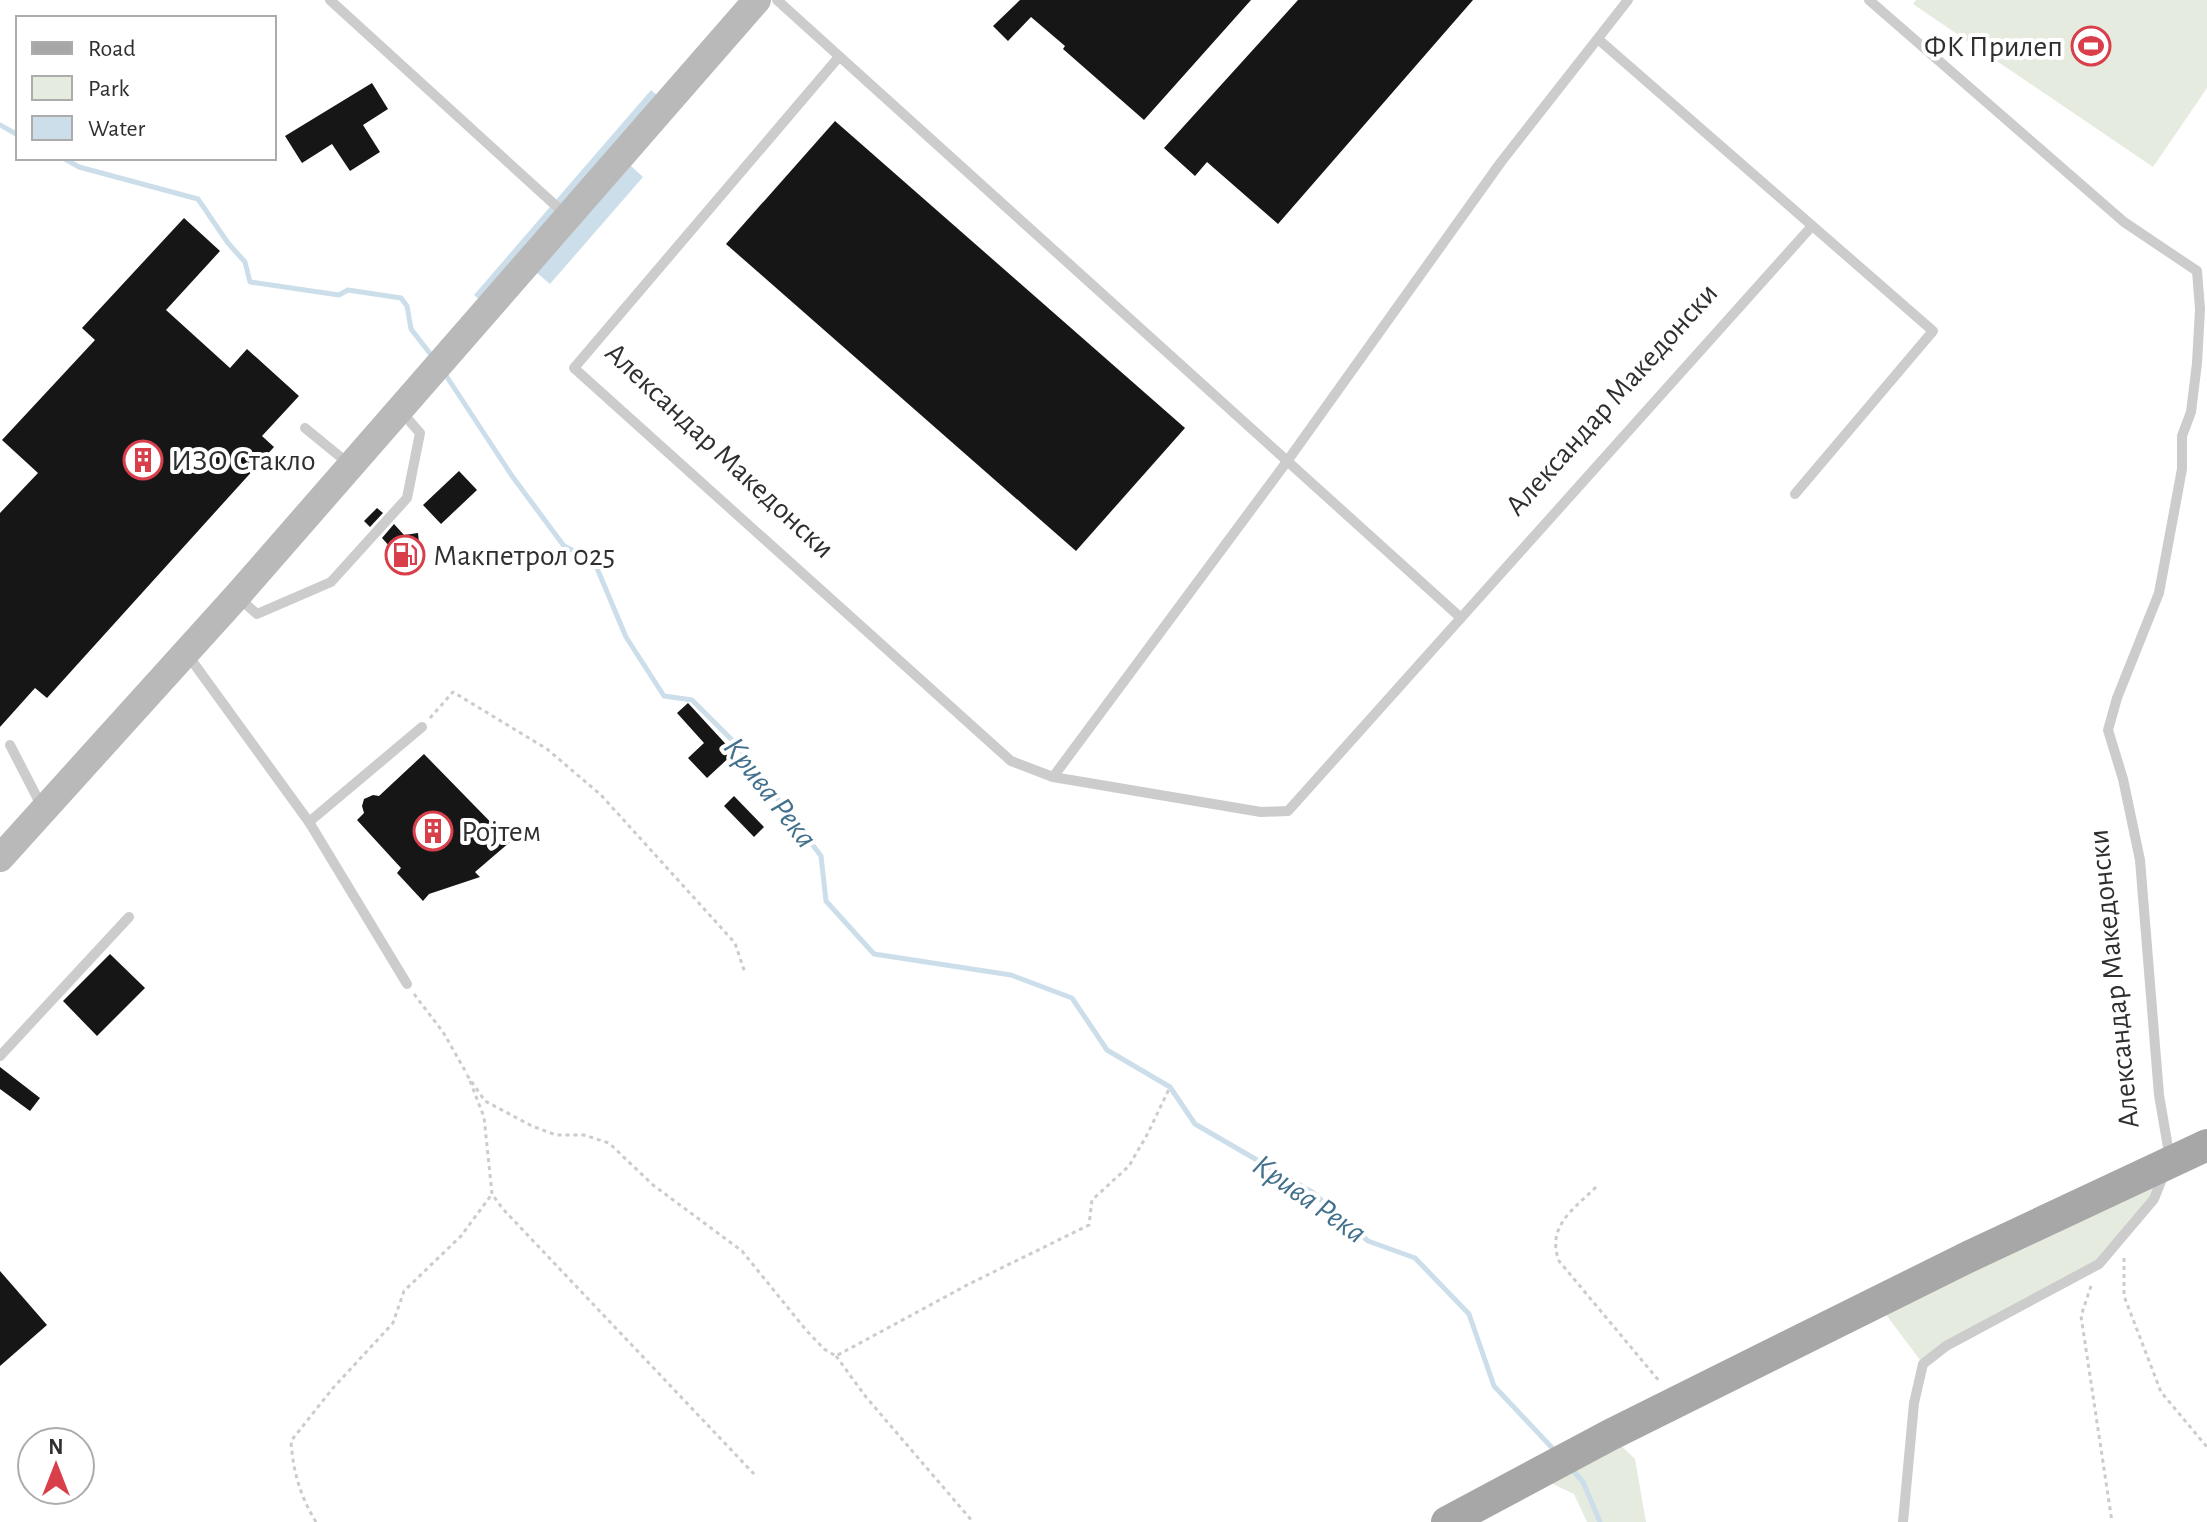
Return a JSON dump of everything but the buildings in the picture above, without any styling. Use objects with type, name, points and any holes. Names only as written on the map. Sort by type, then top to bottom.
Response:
[{"type":"main road","points":[[0,858],[237,596],[757,0]]},
{"type":"main road","points":[[1447,1522],[1610,1435],[1968,1257],[2207,1145]]},
{"type":"lane","points":[[330,0],[567,216]]},
{"type":"lane","points":[[777,0],[1461,618]]},
{"type":"lane","points":[[1053,777],[1288,460],[1501,162],[1628,0]]},
{"type":"lane","name":"Александар Македонски","points":[[1869,0],[2124,222],[2197,271],[2200,309],[2197,363],[2191,412],[2182,436],[2182,469],[2159,593],[2117,698],[2108,730],[2123,779],[2140,860],[2159,1095],[2170,1161]]},
{"type":"lane","points":[[1598,39],[1933,331],[1795,494]]},
{"type":"lane","name":"Александар Македонски","points":[[838,58],[574,368],[1011,761],[1053,777],[1261,812],[1288,811],[1812,226]]},
{"type":"lane","points":[[237,596],[257,614],[331,582],[407,498],[420,433],[399,410]]},
{"type":"lane","points":[[305,428],[351,466]]},
{"type":"lane","points":[[186,652],[309,822],[407,984]]},
{"type":"lane","points":[[309,822],[422,727]]},
{"type":"lane","points":[[10,745],[43,809]]},
{"type":"lane","points":[[0,1056],[129,917]]},
{"type":"lane","points":[[1903,1522],[1914,1403],[1923,1364],[1946,1346],[2099,1264],[2154,1199],[2170,1161]]},
{"type":"path","points":[[422,727],[453,692],[547,749],[601,795],[715,920],[735,943],[745,973]]},
{"type":"path","points":[[407,984],[443,1032],[485,1101],[556,1135],[584,1135],[609,1143],[653,1185],[742,1251],[806,1330],[824,1349],[836,1356],[866,1397],[973,1522]]},
{"type":"path","points":[[467,1075],[484,1117],[492,1194],[508,1218],[754,1474]]},
{"type":"path","points":[[836,1356],[969,1284],[1089,1225],[1092,1200],[1129,1166],[1170,1087]]},
{"type":"path","points":[[1596,1187],[1559,1226],[1554,1249],[1559,1261],[1664,1387],[1673,1405]]},
{"type":"path","points":[[316,1522],[292,1469],[291,1441],[333,1388],[393,1323],[404,1291],[461,1236],[492,1194]]},
{"type":"path","points":[[2124,1234],[2124,1296],[2161,1392],[2207,1447]]},
{"type":"path","points":[[2099,1264],[2081,1316],[2112,1522]]},
{"type":"green space","name":"ФК Прилеп","points":[[1916,0],[2207,0],[2207,88],[2153,167],[1913,4]]},
{"type":"green space","points":[[2170,1161],[2154,1199],[2099,1264],[1923,1364],[1878,1304]]},
{"type":"green space","points":[[1610,1435],[1635,1459],[1646,1522],[1587,1522],[1574,1494],[1534,1475]]},
{"type":"water","points":[[651,90],[677,112],[631,166],[643,177],[550,284],[537,273],[499,316],[474,295]]},
{"type":"waterway","name":"Крива Река","points":[[0,125],[16,134]]},
{"type":"waterway","name":"Крива Река","points":[[67,160],[79,167],[198,199],[245,262],[250,282],[339,295],[348,290],[401,298],[407,306],[411,329],[432,356]]},
{"type":"waterway","name":"Крива Река","points":[[445,374],[512,476],[564,546],[594,561],[626,637],[664,696],[692,700],[736,744],[821,856],[826,901],[874,954],[1011,975],[1072,998],[1107,1050],[1170,1087],[1195,1124],[1312,1192],[1368,1241],[1415,1258],[1469,1314],[1494,1386],[1555,1451]]},
{"type":"waterway","name":"Крива Река","points":[[1570,1467],[1583,1482],[1600,1522]]},
{"type":"place","name":"ФК Прилеп","points":[[2091,46]]},
{"type":"place","name":"ИЗО Стакло","points":[[143,460]]},
{"type":"place","name":"Макпетрол 025","points":[[405,555]]},
{"type":"place","name":"Ројтем","points":[[433,831]]}]
